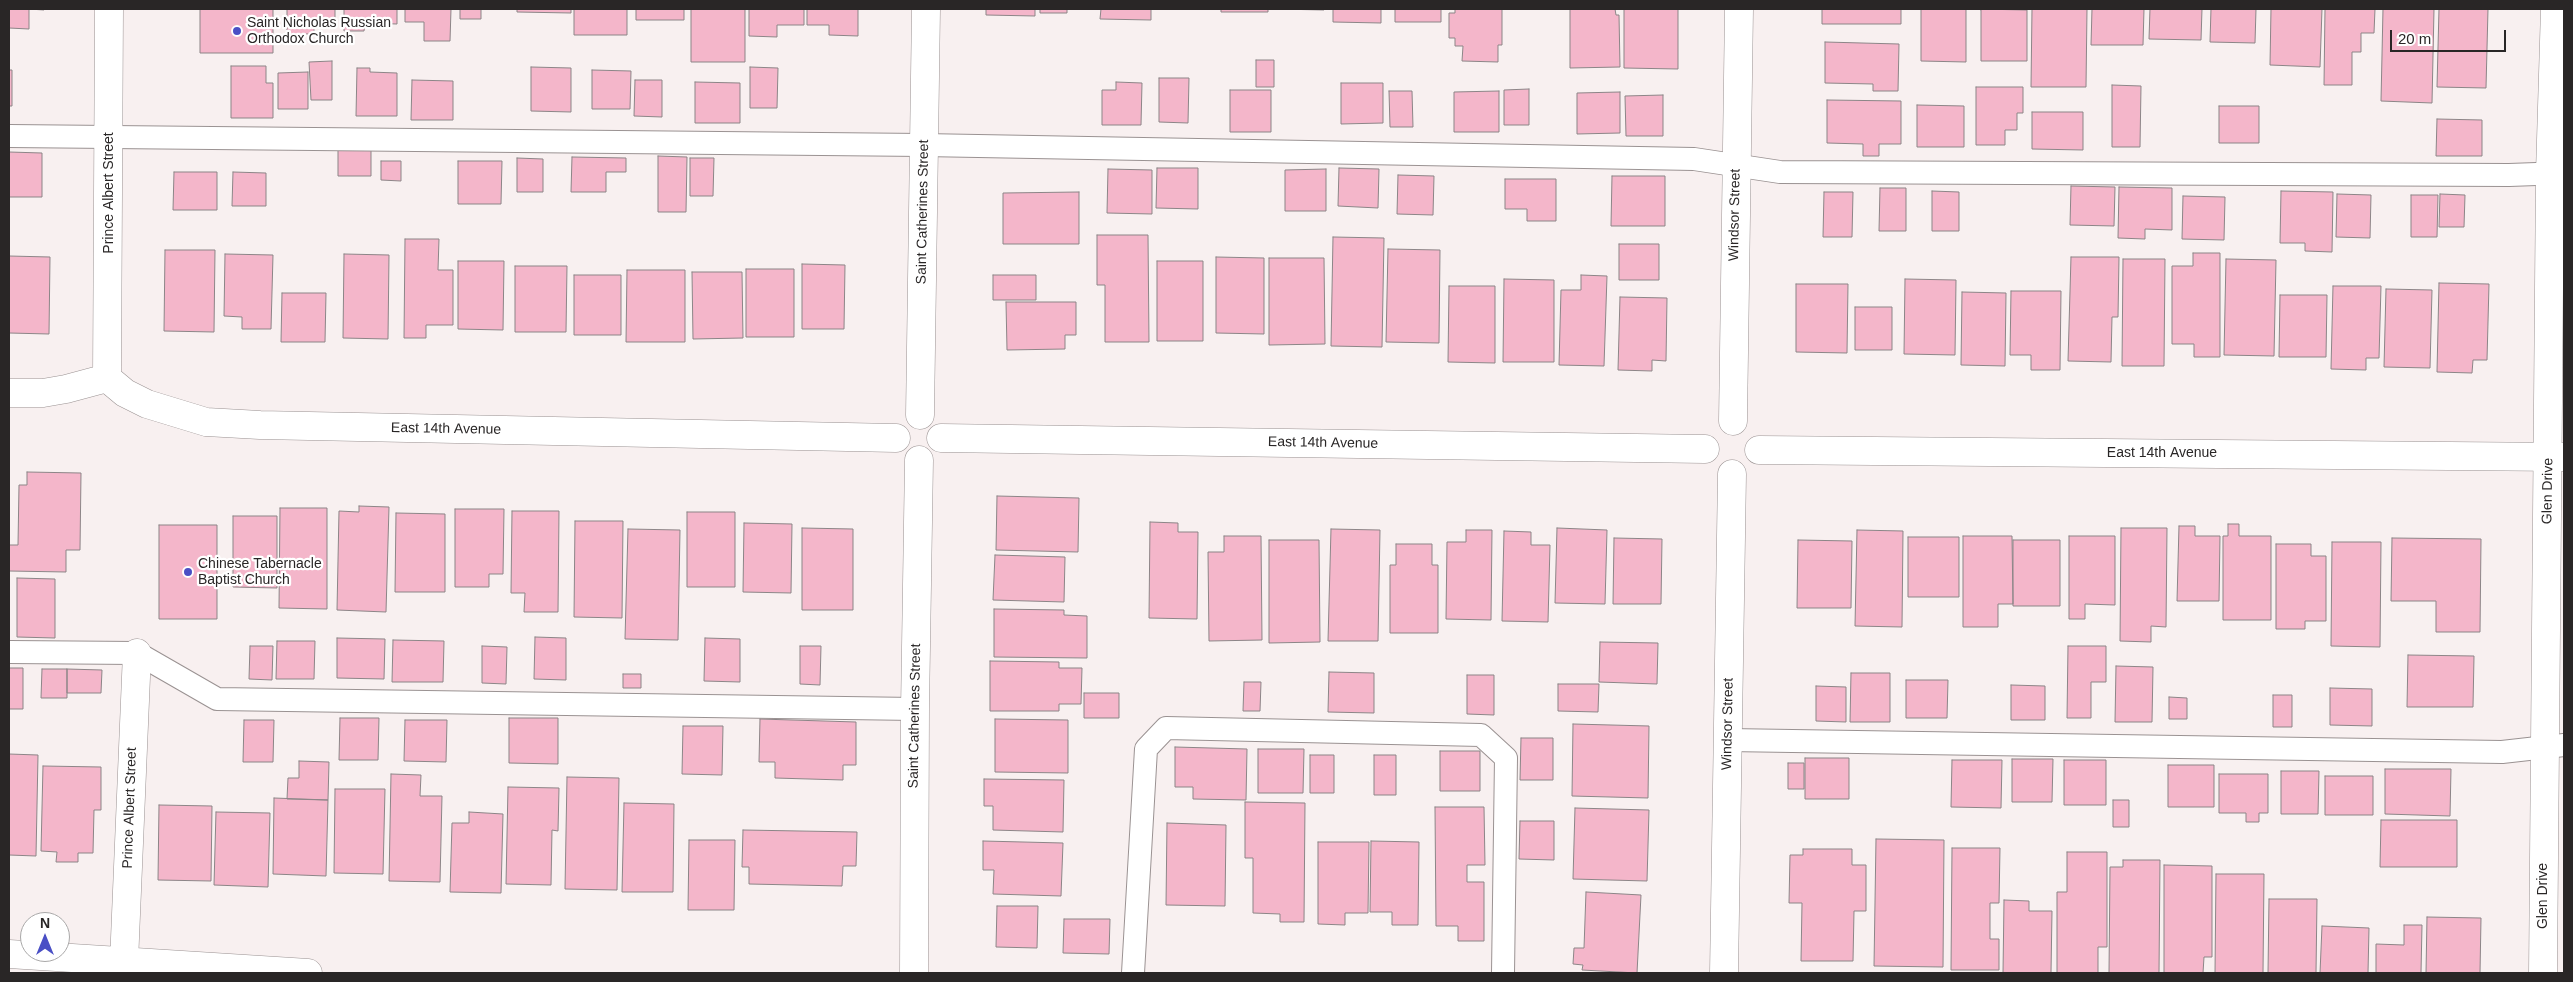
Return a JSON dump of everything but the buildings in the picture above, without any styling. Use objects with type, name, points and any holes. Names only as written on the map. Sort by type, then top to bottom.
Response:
[{"type":"street","name":"Prince Albert Street","points":[[107,378],[110,9]]},
{"type":"street","name":"Saint Catherines Street","points":[[920,415],[926,9]]},
{"type":"street","name":"Windsor Street","points":[[1733,421],[1739,9]]},
{"type":"street","name":"Glen Drive","points":[[2543,973],[2554,746],[2557,173],[2555,9]]},
{"type":"street","points":[[9,393],[43,393],[107,378]]},
{"type":"street","name":"East 14th Avenue","points":[[107,378],[125,393],[147,404],[206,422],[896,438]]},
{"type":"street","points":[[920,415],[928,417],[935,422],[941,438],[934,454],[919,460],[903,454],[896,438],[898,429],[903,422],[911,416],[920,415]]},
{"type":"street","points":[[1733,421],[1744,424],[1752,430],[1758,439],[1759,450],[1757,460],[1751,467],[1742,473],[1732,474],[1714,467],[1708,459],[1705,449],[1707,438],[1713,429],[1722,423],[1733,421]]},
{"type":"street","name":"East 14th Avenue","points":[[941,438],[1705,449]]},
{"type":"street","name":"East 14th Avenue","points":[[1759,450],[2556,457]]},
{"type":"street","name":"Saint Catherines Street","points":[[914,973],[914,709],[919,460]]},
{"type":"street","name":"Windsor Street","points":[[1724,973],[1732,474]]},
{"type":"street","name":"Prince Albert Street","points":[[124,962],[137,653]]},
{"type":"street","points":[[18,961],[124,962],[246,971],[308,973]]},
{"type":"lane","points":[[9,136],[923,145],[1684,159],[1790,172],[2489,175],[2557,173]]},
{"type":"lane","points":[[9,652],[137,653],[217,699],[914,709]]},
{"type":"lane","points":[[1133,973],[1146,749],[1166,728],[1481,734],[1506,758],[1502,973]]},
{"type":"lane","points":[[1728,740],[2502,752],[2554,746]]},
{"type":"place","name":"Saint Nicholas Russian Orthodox Church","points":[[237,31]]},
{"type":"place","name":"Chinese Tabernacle Baptist Church","points":[[188,572]]}]
